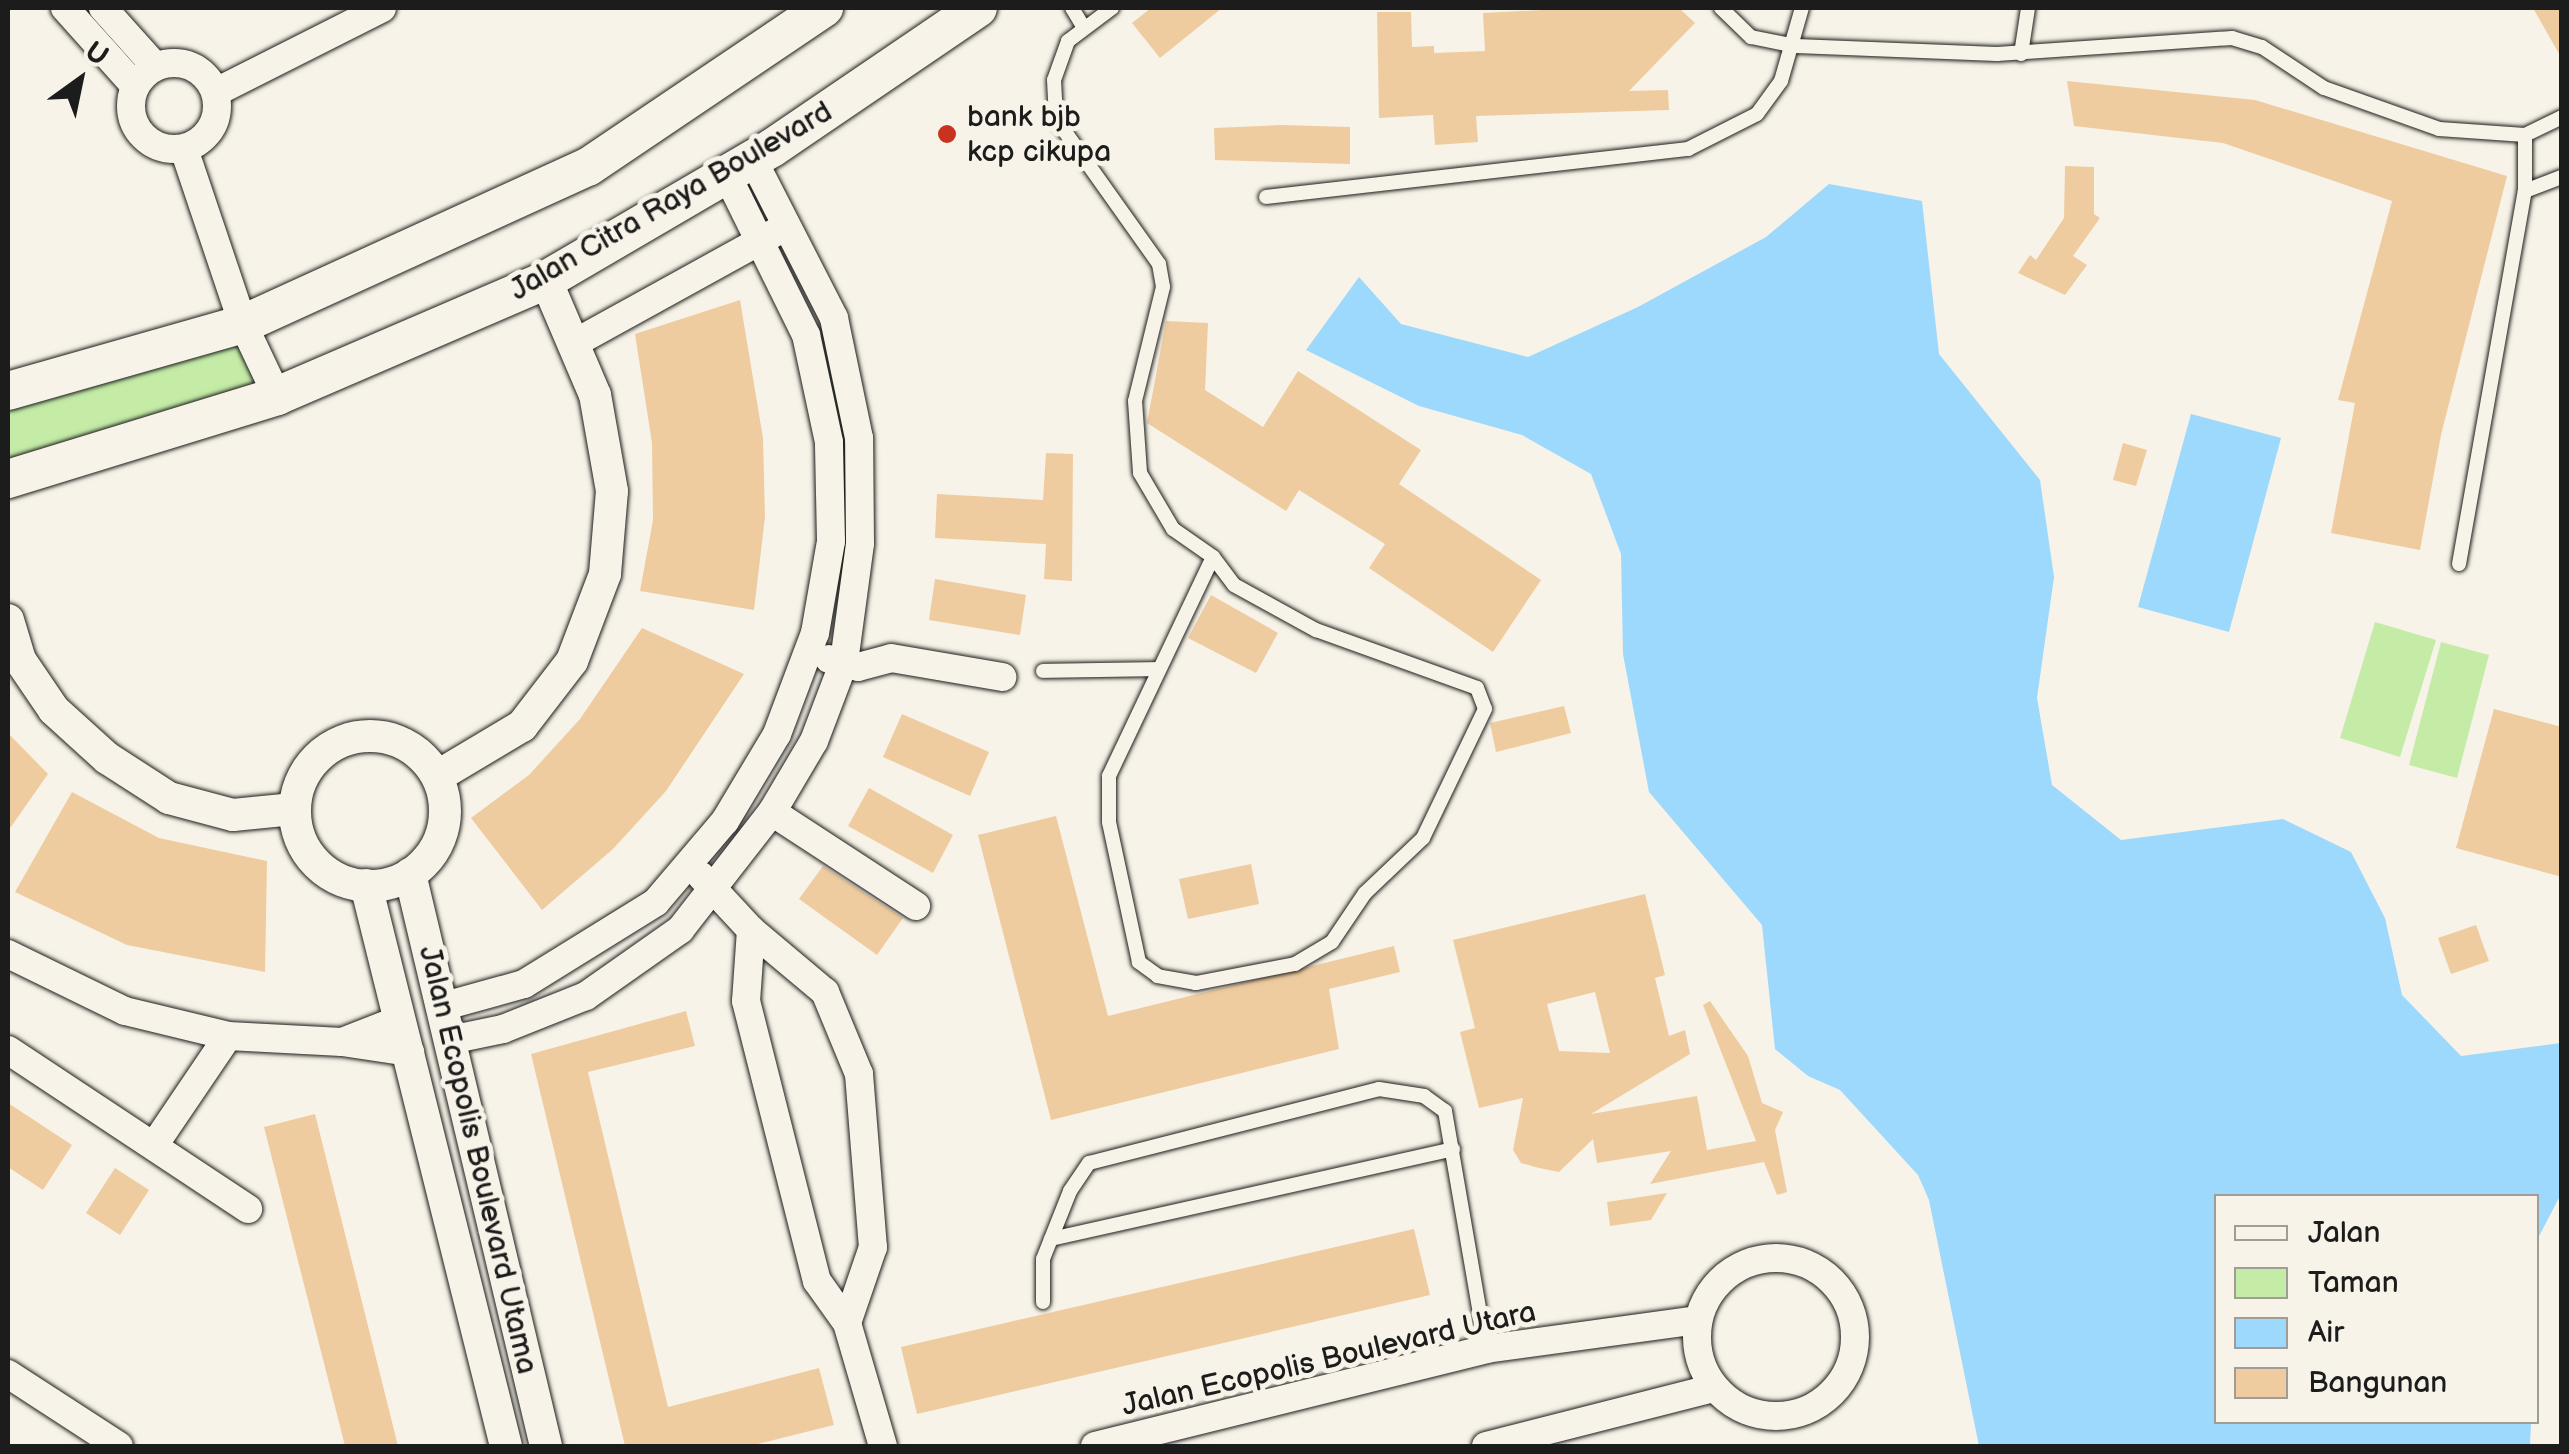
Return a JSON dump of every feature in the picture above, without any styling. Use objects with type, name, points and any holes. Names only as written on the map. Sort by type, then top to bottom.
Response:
[{"type":"main road","points":[[8,391],[243,324],[588,167],[824,8]]},
{"type":"main road","name":"Jalan Citra Raya Boulevard","points":[[8,480],[277,396],[546,280],[740,168],[978,8]]},
{"type":"street","points":[[64,8],[146,76]]},
{"type":"street","points":[[103,8],[146,76]]},
{"type":"street","points":[[216,92],[382,8]]},
{"type":"street","points":[[146,76],[185,64],[209,79],[216,92],[216,121],[184,148]]},
{"type":"street","points":[[146,76],[131,114],[145,138],[184,148]]},
{"type":"street","points":[[184,148],[243,324],[277,396]]},
{"type":"street","points":[[450,1040],[503,1029],[586,996],[680,930],[772,812],[814,741],[844,662],[860,543],[859,438],[834,318],[798,219],[740,168]]},
{"type":"street","points":[[441,1007],[490,998],[563,964],[656,902],[725,821],[777,734],[808,654],[831,542],[830,442],[806,336],[762,240],[740,168]]},
{"type":"street","points":[[573,344],[798,219]]},
{"type":"street","points":[[438,776],[522,726],[572,661],[605,574],[612,491],[595,395],[546,280]]},
{"type":"street","points":[[8,620],[20,660],[54,710],[107,758],[170,798],[201,807],[233,815],[294,809]]},
{"type":"street","points":[[808,654],[858,667],[891,658],[1002,677]]},
{"type":"street","points":[[352,736],[402,742],[438,776],[445,825],[436,848],[410,874],[366,885],[328,874],[310,856],[294,809],[310,763],[352,736]]},
{"type":"street","points":[[772,812],[916,906]]},
{"type":"street","points":[[688,864],[751,930],[824,992],[859,1074],[873,1247],[847,1323]]},
{"type":"street","name":"Jalan Ecopolis Boulevard Utama","points":[[410,874],[546,1446]]},
{"type":"street","name":"Jalan Ecopolis Boulevard Utama","points":[[366,885],[506,1446]]},
{"type":"street","points":[[751,930],[746,1000],[817,1281],[847,1323],[883,1446]]},
{"type":"street","points":[[8,954],[126,1011],[228,1036],[342,1042],[410,1052]]},
{"type":"street","points":[[342,1042],[401,1020]]},
{"type":"street","points":[[155,1144],[228,1036]]},
{"type":"street","points":[[8,1050],[155,1144],[248,1210]]},
{"type":"street","points":[[1785,1257],[1822,1270],[1848,1300],[1857,1338],[1847,1375],[1821,1404],[1784,1417],[1746,1411],[1714,1388],[1698,1356],[1697,1320],[1714,1285],[1746,1262],[1785,1257]]},
{"type":"street","name":"Jalan Ecopolis Boulevard Utara","points":[[1096,1446],[1486,1349],[1697,1320]]},
{"type":"street","points":[[8,1374],[119,1446]]},
{"type":"street","points":[[1486,1446],[1714,1388]]},
{"type":"lane","points":[[1072,8],[1084,28]]},
{"type":"lane","points":[[1112,8],[1068,41],[1054,80],[1056,119],[1159,264],[1163,287],[1135,401],[1140,472],[1172,530],[1213,557],[1234,584],[1316,630],[1477,688],[1485,709],[1423,838],[1365,894],[1332,942],[1295,964],[1196,983],[1158,976],[1140,962],[1109,822],[1108,776],[1213,557]]},
{"type":"lane","points":[[1721,8],[1752,37],[1796,46],[2021,54],[2232,38],[2262,47],[2324,88],[2439,128],[2524,134],[2562,117]]},
{"type":"lane","points":[[1266,198],[1688,149],[1756,114],[1796,46],[1802,8]]},
{"type":"lane","points":[[2021,54],[2028,8]]},
{"type":"lane","points":[[2459,564],[2525,191],[2524,134]]},
{"type":"lane","points":[[2525,191],[2562,177]]},
{"type":"lane","points":[[1043,672],[1156,669]]},
{"type":"lane","points":[[1044,1302],[1043,1259],[1070,1191],[1090,1163],[1379,1089],[1424,1096],[1445,1111],[1486,1349]]},
{"type":"lane","points":[[1051,1239],[1453,1149]]},
{"type":"green space","points":[[241,325],[279,397],[8,478],[8,391]]},
{"type":"green space","points":[[2375,622],[2436,640],[2400,757],[2340,738]]},
{"type":"green space","points":[[2441,642],[2489,655],[2457,778],[2409,765]]},
{"type":"water","points":[[1829,184],[1922,201],[1939,354],[2040,480],[2054,577],[2037,698],[2052,785],[2121,840],[2283,819],[2351,852],[2385,918],[2402,995],[2461,1056],[2561,1043],[2561,1194],[2539,1236],[2539,1194],[2214,1194],[2214,1424],[2531,1424],[2530,1446],[1979,1446],[1929,1200],[1918,1175],[1840,1090],[1808,1076],[1775,1049],[1762,925],[1649,792],[1623,654],[1621,554],[1591,474],[1522,435],[1419,406],[1306,350],[1359,277],[1401,324],[1528,357],[1638,307],[1766,237]]},
{"type":"water","points":[[2191,414],[2281,438],[2229,632],[2138,607]]},
{"type":"building","points":[[1151,8],[1222,8],[1160,58],[1132,23]]},
{"type":"building","points":[[1679,8],[1695,23],[1629,91],[1668,90],[1669,110],[1476,116],[1478,142],[1435,145],[1433,115],[1379,118],[1377,12],[1411,12],[1412,47],[1434,46],[1434,53],[1485,51],[1483,13]]},
{"type":"building","points":[[2533,8],[2562,8],[2562,59]]},
{"type":"building","points":[[2067,81],[2255,100],[2507,176],[2441,435],[2420,550],[2331,533],[2355,403],[2338,400],[2392,201],[2223,143],[2074,126]]},
{"type":"building","points":[[1350,127],[1350,164],[1215,160],[1214,128]]},
{"type":"building","points":[[2065,166],[2094,167],[2094,214],[2100,218],[2073,256],[2087,265],[2065,295],[2018,273],[2030,255],[2036,260],[2064,218]]},
{"type":"building","points":[[740,300],[763,438],[765,517],[754,610],[640,591],[653,520],[652,443],[635,334]]},
{"type":"building","points":[[1166,321],[1208,323],[1205,390],[1263,427],[1298,371],[1421,450],[1399,484],[1541,580],[1493,652],[1369,568],[1385,544],[1299,490],[1286,511],[1147,423]]},
{"type":"building","points":[[2123,443],[2147,450],[2136,486],[2113,480]]},
{"type":"building","points":[[1046,453],[1073,454],[1072,581],[1044,579],[1046,544],[935,538],[937,494],[1043,500]]},
{"type":"building","points":[[935,579],[1026,595],[1020,635],[929,620]]},
{"type":"building","points":[[1211,595],[1278,633],[1256,673],[1188,638]]},
{"type":"building","points":[[642,628],[744,674],[666,791],[613,849],[542,910],[471,818],[529,775],[580,719]]},
{"type":"building","points":[[1564,706],[1571,733],[1496,752],[1490,723]]},
{"type":"building","points":[[2494,709],[2562,727],[2562,877],[2456,848]]},
{"type":"building","points":[[902,714],[989,752],[970,796],[883,757]]},
{"type":"building","points":[[8,733],[48,774],[8,831]]},
{"type":"building","points":[[869,788],[953,835],[933,873],[848,826]]},
{"type":"building","points":[[72,792],[159,838],[267,861],[265,972],[127,945],[15,892]]},
{"type":"building","points":[[1056,816],[1108,1016],[1394,946],[1400,972],[1329,989],[1339,1049],[1051,1120],[978,835]]},
{"type":"building","points":[[1251,864],[1259,904],[1188,919],[1179,879]]},
{"type":"building","points":[[823,866],[903,918],[877,955],[799,899]]},
{"type":"building","points":[[1645,894],[1665,975],[1655,978],[1669,1036],[1685,1030],[1690,1054],[1591,1114],[1697,1096],[1707,1150],[1756,1141],[1703,1005],[1710,1001],[1748,1056],[1762,1103],[1783,1112],[1775,1130],[1787,1192],[1777,1195],[1764,1162],[1650,1184],[1671,1151],[1597,1163],[1593,1139],[1559,1172],[1521,1163],[1513,1150],[1523,1098],[1479,1108],[1460,1032],[1475,1028],[1453,940]],"holes":[[[1595,992],[1610,1053],[1559,1051],[1547,1004]]]},
{"type":"building","points":[[2476,925],[2489,961],[2451,974],[2438,938]]},
{"type":"building","points":[[686,1011],[695,1046],[588,1072],[668,1407],[819,1368],[834,1425],[750,1446],[625,1446],[531,1054]]},
{"type":"building","points":[[8,1103],[72,1145],[43,1190],[8,1167]]},
{"type":"building","points":[[315,1114],[398,1446],[345,1446],[264,1127]]},
{"type":"building","points":[[115,1168],[149,1190],[120,1235],[86,1213]]},
{"type":"building","points":[[1667,1193],[1651,1220],[1610,1226],[1607,1202]]},
{"type":"building","points":[[1414,1229],[1430,1295],[917,1414],[901,1347]]},
{"type":"place","name":"bank bjb kcp cikupa","points":[[947,134]]}]
